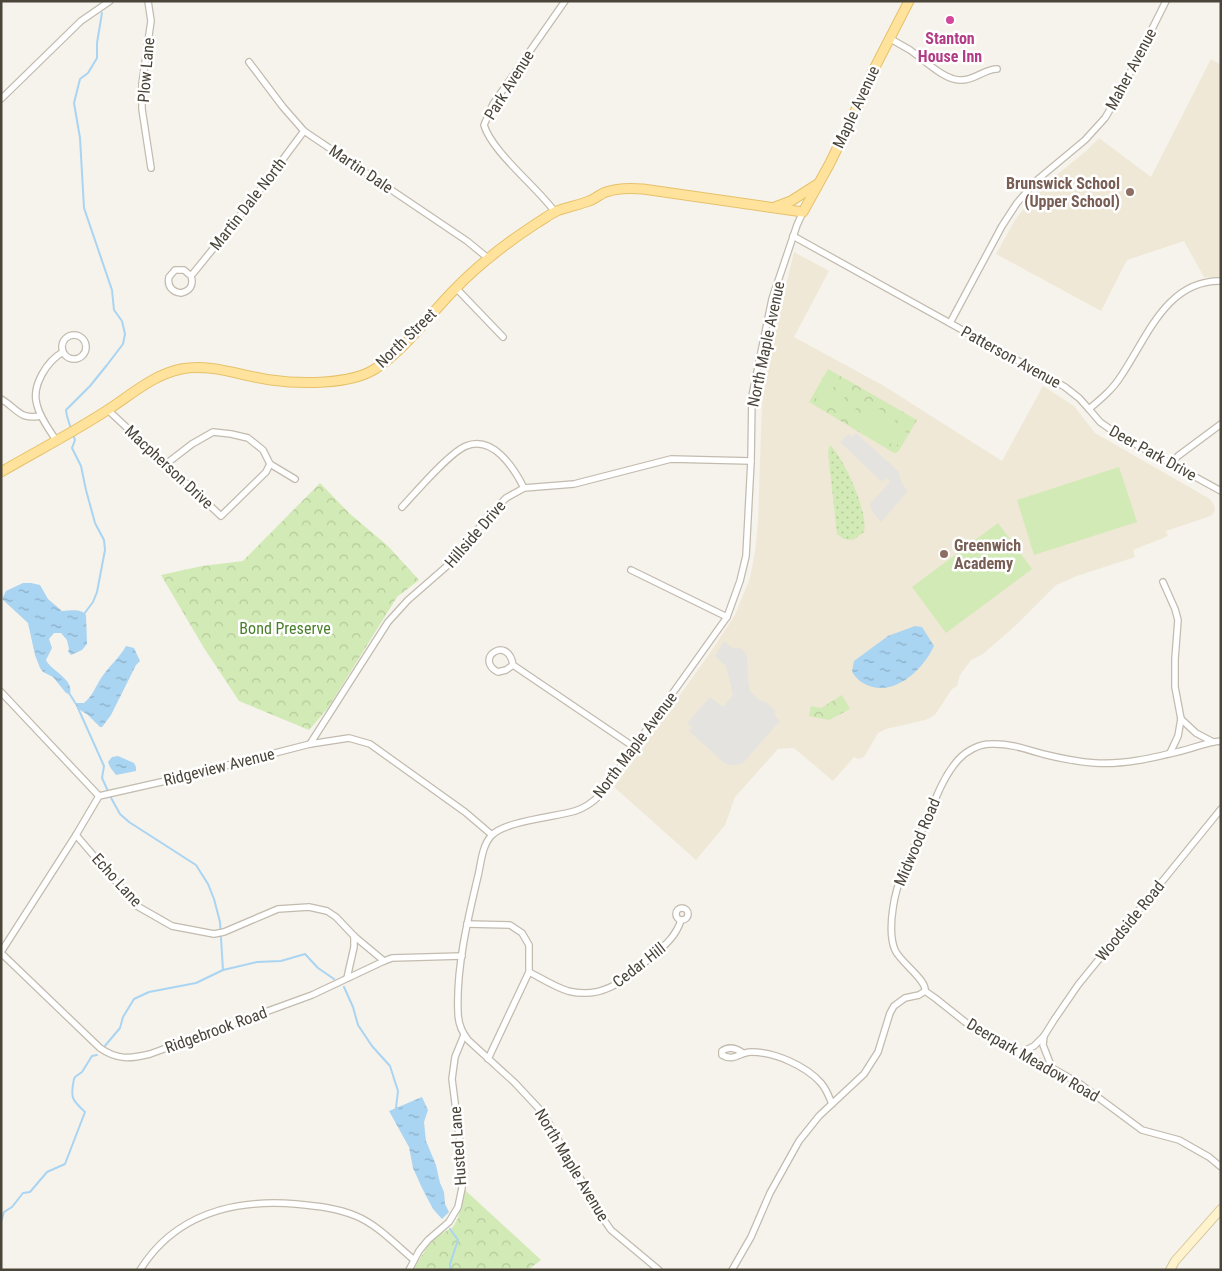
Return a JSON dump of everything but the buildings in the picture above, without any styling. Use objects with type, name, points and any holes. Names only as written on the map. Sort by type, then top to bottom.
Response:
[{"type":"main road","name":"Maple Avenue","points":[[803,212],[909,1]]},
{"type":"main road","points":[[774,207],[791,201],[818,184]]},
{"type":"main road","name":"North Street","points":[[1,472],[108,410],[148,382],[167,373],[194,367],[214,368],[271,380],[310,382],[334,381],[374,370],[390,357],[456,288],[523,232],[555,212],[590,201],[606,192],[634,188],[803,212]]},
{"type":"main road","points":[[1170,1270],[1221,1209]]},
{"type":"street","points":[[1,99],[81,21],[110,1]]},
{"type":"street","name":"Plow Lane","points":[[148,1],[151,21],[142,84],[142,109],[151,168]]},
{"type":"street","name":"Park Avenue","points":[[555,212],[491,141],[484,125],[493,104],[565,1]]},
{"type":"street","name":"Maher Avenue","points":[[950,323],[992,248],[1002,226],[1017,203],[1037,180],[1085,140],[1105,118],[1122,91],[1166,1]]},
{"type":"street","points":[[889,38],[955,80],[974,78],[991,69],[997,69]]},
{"type":"street","name":"Martin Dale","points":[[249,62],[304,131],[467,241],[489,259]]},
{"type":"street","name":"Martin Dale North","points":[[191,276],[184,270],[175,270],[169,277],[169,286],[176,293],[186,292],[192,285],[191,276],[251,202],[304,131]]},
{"type":"street","name":"North Maple Avenue","points":[[492,836],[509,826],[577,811],[590,804],[600,795],[727,617],[740,581],[746,556],[752,396],[772,299],[803,212]]},
{"type":"street","name":"Patterson Avenue","points":[[793,236],[1065,387],[1080,398],[1089,408]]},
{"type":"street","points":[[1089,408],[1112,389],[1168,304],[1185,289],[1205,283],[1221,281]]},
{"type":"street","points":[[456,288],[503,337]]},
{"type":"street","points":[[74,334],[82,337],[86,344],[83,356],[76,359],[68,358],[63,352],[62,344],[71,335],[74,334]]},
{"type":"street","points":[[56,440],[41,416],[36,402],[40,379],[46,367],[63,352]]},
{"type":"street","points":[[1,399],[23,416],[41,416]]},
{"type":"street","name":"Deer Park Drive","points":[[1089,408],[1100,422],[1117,434],[1221,491]]},
{"type":"street","name":"Macpherson Drive","points":[[108,410],[221,516],[266,472],[270,464]]},
{"type":"street","points":[[1172,463],[1178,456],[1221,424]]},
{"type":"street","points":[[166,464],[192,444],[213,432],[231,434],[248,438],[263,450],[270,464],[295,479]]},
{"type":"street","points":[[402,507],[455,452],[468,445],[482,444],[497,451],[516,472],[524,488]]},
{"type":"street","name":"Hillside Drive","points":[[310,744],[388,622],[408,600],[455,559],[486,519],[506,498],[524,488],[574,484],[671,459],[751,462]]},
{"type":"street","points":[[631,570],[727,617]]},
{"type":"street","points":[[1163,582],[1178,620],[1175,687],[1181,719],[1178,736],[1170,753]]},
{"type":"street","points":[[513,665],[506,670],[498,672],[492,668],[489,662],[490,657],[493,652],[503,650],[510,656],[513,665],[634,747]]},
{"type":"street","points":[[1,692],[102,795],[1,953]]},
{"type":"street","points":[[1181,719],[1196,733],[1213,742]]},
{"type":"street","name":"Ridgeview Avenue","points":[[102,795],[170,780],[310,744],[350,738],[370,744],[465,812],[492,836]]},
{"type":"street","name":"Midwood Road","points":[[925,992],[924,985],[899,957],[895,949],[892,938],[892,921],[895,895],[902,873],[943,782],[958,760],[977,747],[992,744],[1020,747],[1051,756],[1095,763],[1144,760],[1221,741]]},
{"type":"street","name":"Woodside Road","points":[[1020,1053],[1034,1046],[1044,1036],[1078,985],[1221,810]]},
{"type":"street","name":"Echo Lane","points":[[76,835],[137,906],[172,926],[214,934],[224,932],[278,909],[309,907],[327,911],[336,917],[354,936],[384,961]]},
{"type":"street","points":[[464,1035],[458,1013],[462,956],[467,924],[485,848],[492,836]]},
{"type":"street","name":"Cedar Hill","points":[[530,972],[567,990],[588,992],[616,986],[671,940],[679,929],[681,920]]},
{"type":"street","points":[[467,924],[510,925],[522,933],[529,944],[530,972],[488,1058]]},
{"type":"street","points":[[348,978],[354,947],[354,936]]},
{"type":"street","name":"Ridgebrook Road","points":[[1,953],[100,1048],[108,1054],[125,1058],[159,1051],[312,995],[392,958],[462,956]]},
{"type":"street","points":[[732,1270],[751,1236],[770,1193],[792,1151],[808,1129],[864,1074],[878,1052],[894,1006],[905,998],[925,992]]},
{"type":"street","name":"Deerpark Meadow Road","points":[[925,992],[969,1025],[1080,1084],[1142,1130],[1180,1140],[1209,1157],[1221,1167]]},
{"type":"street","name":"North Maple Avenue","points":[[464,1035],[523,1090],[546,1117],[610,1230],[659,1270]]},
{"type":"street","name":"Husted Lane","points":[[409,1270],[428,1240],[449,1222],[458,1207],[462,1188],[462,1168],[452,1079],[455,1056],[464,1035]]},
{"type":"street","points":[[1044,1036],[1043,1045],[1052,1068]]},
{"type":"street","points":[[742,1052],[762,1053],[788,1061],[802,1068],[822,1085],[832,1104]]},
{"type":"street","points":[[140,1270],[157,1247],[189,1222],[221,1209],[272,1202],[326,1207],[358,1217],[378,1230],[414,1260]]},
{"type":"shaded area","name":"Brunswick School (Upper School)","points":[[1211,59],[1221,65],[1221,277],[1204,277],[1184,241],[1127,260],[1101,311],[996,254],[1015,220],[1029,202],[1048,182],[1099,138],[1151,177]]},
{"type":"shaded area","name":"Greenwich Academy","points":[[794,252],[829,271],[794,337],[884,386],[1002,461],[1043,386],[1074,406],[1095,433],[1210,499],[1215,510],[1208,517],[1166,531],[1168,536],[1133,550],[1135,557],[1056,585],[1015,626],[983,654],[971,660],[960,675],[957,686],[952,689],[935,715],[925,720],[886,729],[878,733],[864,757],[859,759],[854,757],[833,781],[794,748],[778,749],[735,797],[725,825],[696,860],[614,787],[735,615],[750,578],[758,522],[762,403],[770,352]]},
{"type":"shaded area","points":[[856,433],[898,471],[902,484],[908,491],[881,522],[871,510],[870,504],[889,483],[889,480],[886,477],[882,482],[840,442],[848,434],[852,437]]},
{"type":"shaded area","points":[[724,641],[734,649],[738,647],[745,652],[750,691],[776,712],[774,714],[780,721],[744,762],[737,765],[728,765],[723,762],[689,731],[692,727],[687,723],[710,697],[723,707],[733,695],[726,666],[715,656]]},
{"type":"green space","points":[[828,369],[917,420],[898,452],[894,453],[809,402]]},
{"type":"green space","points":[[827,377],[836,383],[824,403],[815,398]]},
{"type":"green space","points":[[839,384],[849,390],[837,411],[827,405]]},
{"type":"green space","points":[[853,393],[862,398],[850,419],[840,413]]},
{"type":"green space","points":[[873,405],[883,411],[871,431],[861,426]]},
{"type":"green space","points":[[886,413],[896,419],[884,439],[874,434]]},
{"type":"green space","points":[[899,420],[909,426],[896,447],[887,441]]},
{"type":"green space","points":[[830,445],[848,473],[863,513],[864,532],[853,540],[844,539],[837,534],[828,452]]},
{"type":"green space","points":[[1119,467],[1137,522],[1034,555],[1017,500]]},
{"type":"green space","name":"Bond Preserve","points":[[320,483],[349,513],[388,546],[419,580],[397,597],[328,708],[309,730],[239,701],[204,648],[161,575],[202,566],[243,561]]},
{"type":"green space","points":[[998,523],[1032,569],[946,633],[912,587]]},
{"type":"green space","points":[[842,695],[850,709],[829,720],[809,716],[811,706],[821,708]]},
{"type":"green space","points":[[465,1190],[541,1260],[528,1270],[413,1270],[434,1238],[453,1227],[458,1218]]},
{"type":"water","points":[[23,583],[40,585],[48,599],[62,611],[78,611],[86,615],[87,644],[82,650],[71,655],[68,651],[67,640],[61,633],[54,633],[49,639],[52,648],[46,660],[69,684],[70,694],[66,693],[53,677],[43,672],[40,668],[28,623],[2,599],[6,591]]},
{"type":"water","points":[[915,626],[922,627],[934,646],[922,664],[905,680],[885,688],[874,687],[862,682],[852,672],[854,661],[888,636]]},
{"type":"water","points":[[126,646],[134,648],[140,661],[136,665],[111,715],[100,727],[88,715],[77,708],[75,703],[84,703],[87,700],[101,678]]},
{"type":"water","points":[[118,756],[134,763],[136,771],[116,775],[108,762],[112,757]]},
{"type":"water","points":[[422,1097],[428,1110],[424,1122],[426,1141],[436,1165],[444,1192],[445,1204],[449,1212],[442,1219],[433,1209],[422,1188],[413,1168],[409,1147],[389,1111]]},
{"type":"waterway","points":[[71,429],[66,410],[90,386],[107,365],[123,344],[125,334],[122,321],[114,310],[112,290],[84,208],[80,138],[74,103],[80,79],[88,73],[97,58],[97,43],[102,13]]},
{"type":"waterway","points":[[73,434],[75,440],[72,448],[81,466],[95,523],[104,540],[105,550],[97,592],[93,602],[84,614]]},
{"type":"waterway","points":[[69,693],[76,704]]},
{"type":"waterway","points":[[78,708],[104,766],[102,778],[108,791]]},
{"type":"waterway","points":[[110,796],[120,814],[129,822],[196,865],[208,884],[220,922],[223,970]]},
{"type":"waterway","points":[[104,1047],[120,1028],[123,1017],[134,999],[149,992],[196,983],[223,970],[257,962],[281,961],[305,954],[318,968],[334,979]]},
{"type":"waterway","points":[[344,987],[353,1007],[358,1025],[372,1046],[390,1066],[398,1091],[396,1108],[398,1109]]},
{"type":"waterway","points":[[1,1222],[4,1212],[12,1207],[23,1193],[30,1192],[47,1172],[65,1164],[85,1112],[73,1098],[74,1079],[82,1072],[92,1056],[97,1055]]},
{"type":"waterway","points":[[450,1229],[458,1240],[450,1264],[451,1270]]},
{"type":"place","name":"Stanton House Inn","points":[[950,20]]},
{"type":"place","name":"Brunswick School (Upper School)","points":[[1130,192]]},
{"type":"place","name":"Greenwich Academy","points":[[944,554]]}]
